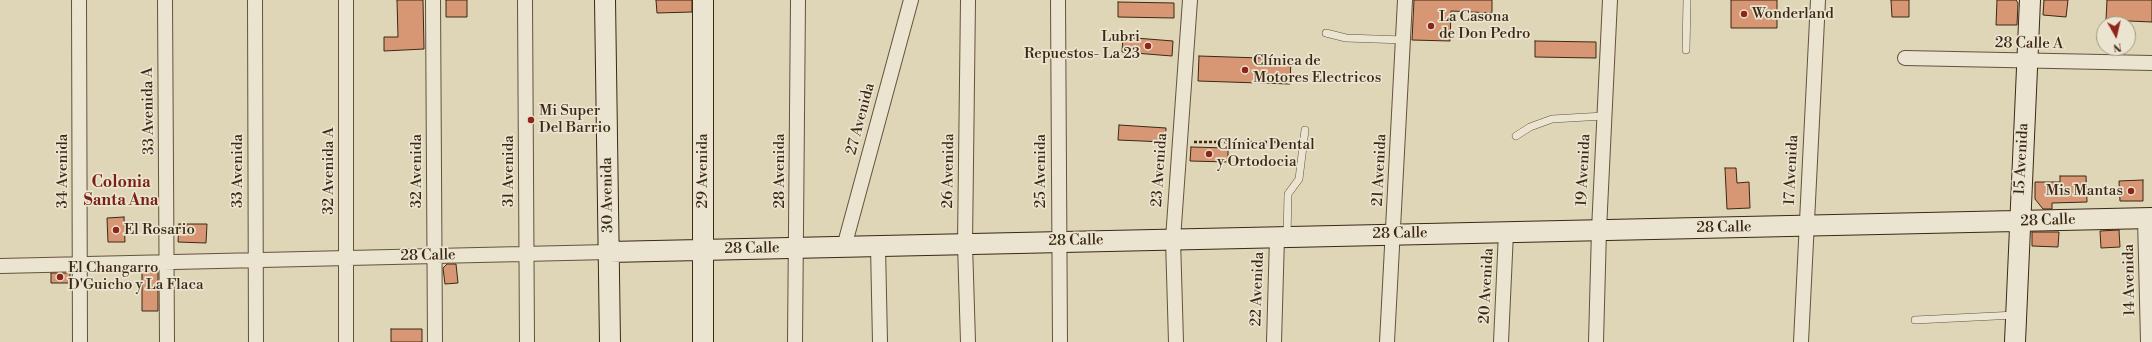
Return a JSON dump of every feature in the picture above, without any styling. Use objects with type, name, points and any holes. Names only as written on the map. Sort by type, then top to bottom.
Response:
[{"type":"street","name":"34 Avenida","points":[[79,0],[80,342]]},
{"type":"street","name":"33 Avenida A","points":[[165,0],[167,342]]},
{"type":"street","name":"33 Avenida","points":[[255,0],[256,342]]},
{"type":"street","name":"32 Avenida A","points":[[346,0],[346,342]]},
{"type":"street","name":"32 Avenida","points":[[433,0],[435,342]]},
{"type":"street","name":"31 Avenida","points":[[525,0],[527,254],[526,342]]},
{"type":"street","name":"30 Avenida","points":[[605,0],[610,342]]},
{"type":"street","name":"29 Avenida","points":[[702,0],[703,342]]},
{"type":"street","name":"28 Avenida","points":[[795,342],[798,0]]},
{"type":"street","name":"27 Avenida","points":[[844,247],[911,0]]},
{"type":"street","name":"26 Avenida","points":[[968,0],[966,244],[968,342]]},
{"type":"street","name":"25 Avenida","points":[[1058,0],[1058,242],[1060,342]]},
{"type":"street","name":"23 Avenida","points":[[1176,342],[1173,239],[1190,0]]},
{"type":"street","name":"21 Avenida","points":[[1387,342],[1406,0]]},
{"type":"street","name":"19 Avenida","points":[[1596,342],[1598,230],[1610,0]]},
{"type":"street","name":"17 Avenida","points":[[1801,342],[1818,0]]},
{"type":"street","name":"15 Avenida","points":[[2015,342],[2019,222],[2030,0]]},
{"type":"street","name":"28 Calle A","points":[[1905,58],[2152,63]]},
{"type":"street","name":"28 Calle","points":[[0,266],[1394,234],[1806,227],[2148,218]]},
{"type":"street","name":"14 Avenida","points":[[2148,218],[2148,342]]},
{"type":"street","name":"20 Avenida","points":[[1501,342],[1506,232]]},
{"type":"street","name":"22 Avenida","points":[[1274,342],[1282,237]]},
{"type":"street","points":[[878,246],[880,342]]},
{"type":"lane","points":[[1686,50],[1687,0]]},
{"type":"lane","points":[[1326,33],[1346,38],[1404,40]]},
{"type":"lane","points":[[1516,136],[1530,127],[1552,119],[1604,116]]},
{"type":"lane","points":[[1282,237],[1288,194],[1299,179],[1305,130]]},
{"type":"lane","points":[[1915,320],[2016,315]]},
{"type":"path","points":[[1180,142],[1290,142]]},
{"type":"building","points":[[397,0],[423,0],[424,49],[384,51],[384,37],[398,37]]},
{"type":"building","points":[[446,0],[467,0],[467,17],[446,17]]},
{"type":"building","points":[[656,0],[692,0],[692,12],[657,13]]},
{"type":"building","name":"La Casona de Don Pedro","points":[[1414,0],[1492,0],[1492,13],[1451,11],[1450,41],[1412,40]]},
{"type":"building","points":[[1731,0],[1777,0],[1777,28],[1731,28]]},
{"type":"building","points":[[1891,0],[1909,0],[1909,17],[1892,17]]},
{"type":"building","points":[[1997,0],[2016,0],[2018,3],[2017,25],[1996,25]]},
{"type":"building","points":[[2044,0],[2068,0],[2066,17],[2043,15]]},
{"type":"building","points":[[2107,0],[2152,0],[2152,22],[2136,21],[2136,16],[2106,16]]},
{"type":"building","points":[[1118,2],[1174,3],[1174,18],[1118,17]]},
{"type":"building","name":"Lubri Repuestos- La 23","points":[[1123,37],[1173,41],[1172,56],[1122,52]]},
{"type":"building","points":[[1535,41],[1596,42],[1596,58],[1535,57]]},
{"type":"building","name":"Clínica de Motores Electricos","points":[[1199,56],[1291,59],[1290,84],[1198,81]]},
{"type":"building","points":[[1119,125],[1166,128],[1165,142],[1118,140]]},
{"type":"building","name":"Clínica Dental y Ortodocia","points":[[1191,147],[1228,148],[1228,162],[1190,161]]},
{"type":"building","points":[[1725,168],[1736,168],[1737,183],[1749,182],[1750,208],[1727,209]]},
{"type":"building","points":[[2060,176],[2086,176],[2087,202],[2052,203],[2052,209],[2043,209],[2035,199],[2035,182],[2060,182]]},
{"type":"building","name":"Mis Mantas","points":[[2143,180],[2143,201],[2120,201],[2119,181]]},
{"type":"building","name":"El Rosario","points":[[124,217],[125,242],[108,242],[107,218]]},
{"type":"building","points":[[179,224],[207,224],[206,243],[178,242]]},
{"type":"building","points":[[2119,230],[2120,247],[2101,248],[2100,231]]},
{"type":"building","points":[[2032,232],[2059,232],[2058,247],[2032,246]]},
{"type":"building","points":[[447,264],[456,264],[458,283],[445,284],[443,268]]},
{"type":"building","points":[[142,271],[158,271],[158,311],[142,311]]},
{"type":"building","name":"El Changarro D'Guicho y La Flaca","points":[[51,273],[70,273],[70,283],[51,283]]},
{"type":"building","points":[[391,329],[422,329],[422,342],[391,342]]},
{"type":"place","name":"Wonderland","points":[[1744,14]]},
{"type":"place","name":"La Casona de Don Pedro","points":[[1431,26]]},
{"type":"place","name":"Lubri Repuestos- La 23","points":[[1148,46]]},
{"type":"place","name":"Clínica de Motores Electricos","points":[[1245,70]]},
{"type":"place","name":"Mi Super Del Barrio","points":[[531,120]]},
{"type":"place","name":"Clínica Dental y Ortodocia","points":[[1209,154]]},
{"type":"place","name":"Mis Mantas","points":[[2131,191]]},
{"type":"place","name":"El Rosario","points":[[116,230]]},
{"type":"place","name":"El Changarro D'Guicho y La Flaca","points":[[60,277]]},
{"type":"district","name":"Colonia Santa Ana","points":[[121,192]]}]
